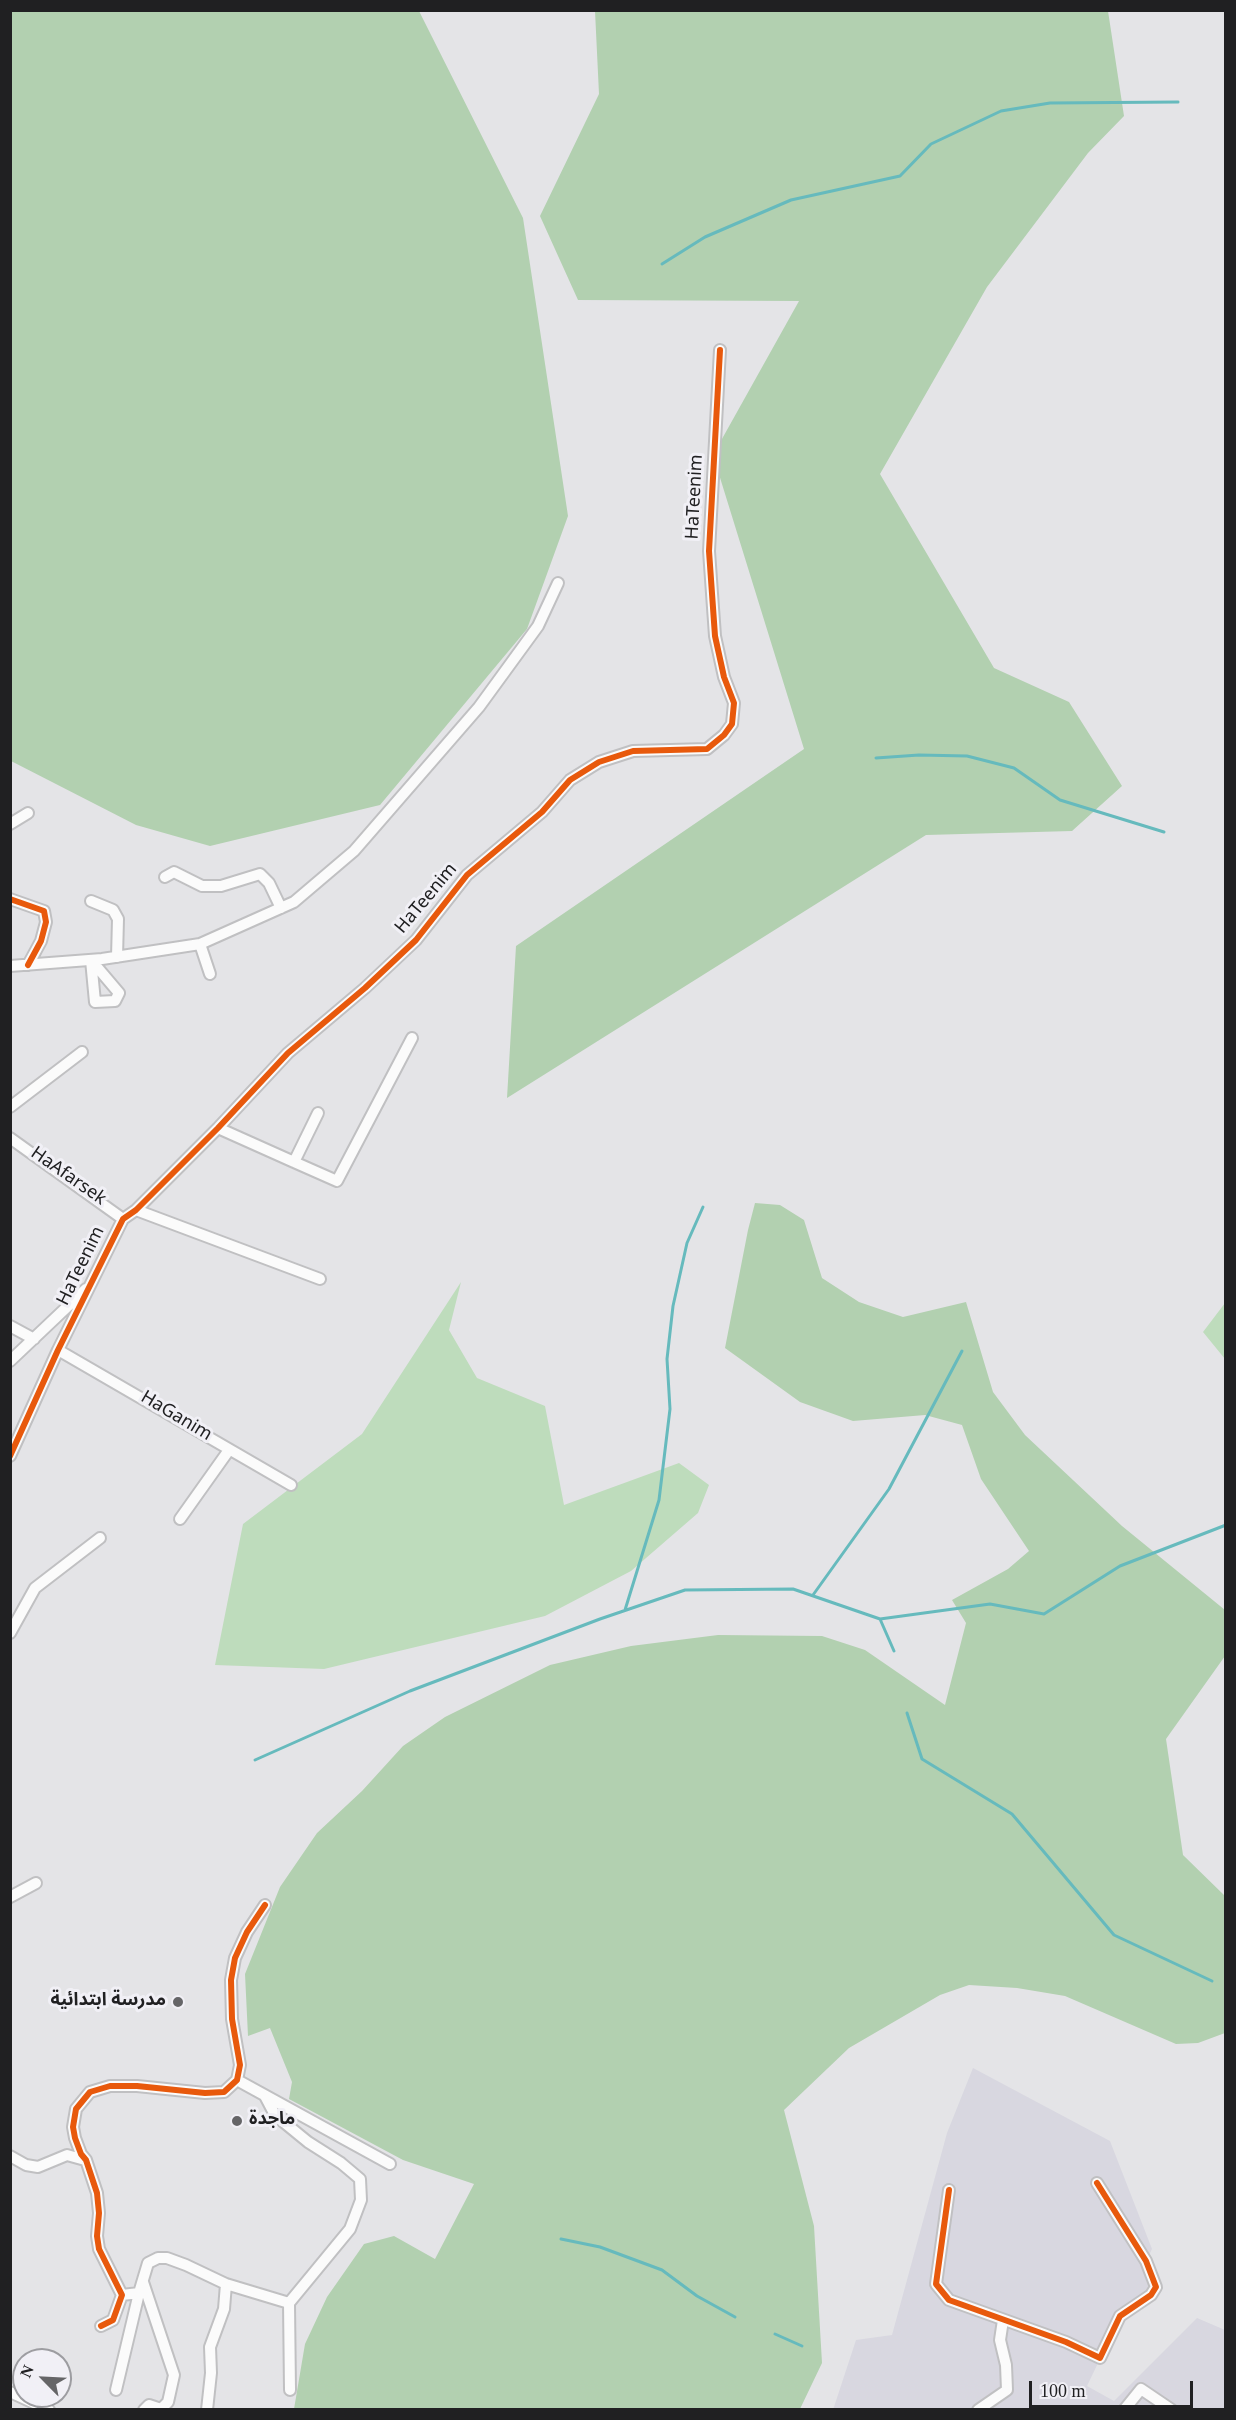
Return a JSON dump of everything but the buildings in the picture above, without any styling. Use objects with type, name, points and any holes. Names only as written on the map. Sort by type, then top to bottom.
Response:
[{"type":"street","name":"HaTeenim","points":[[10,1456],[58,1350],[123,1219],[136,1210],[218,1128],[288,1053],[365,988],[416,940],[467,875],[542,812],[570,780],[599,762],[633,751],[707,749],[724,735],[732,724],[734,703],[724,677],[715,636],[709,562],[720,350]]},
{"type":"street","points":[[10,966],[117,957],[200,944],[294,902],[354,851],[479,707],[538,626],[558,583]]},
{"type":"street","points":[[10,824],[28,813]]},
{"type":"street","points":[[165,877],[174,872],[202,886],[221,886],[260,874],[269,883],[281,908]]},
{"type":"street","points":[[10,899],[44,911],[46,922],[41,941],[28,965]]},
{"type":"street","points":[[91,901],[112,910],[118,919],[117,957]]},
{"type":"street","points":[[200,944],[210,974]]},
{"type":"street","points":[[218,1128],[337,1181],[411,1038]]},
{"type":"street","points":[[10,1107],[82,1052]]},
{"type":"street","points":[[294,1162],[318,1113]]},
{"type":"street","name":"HaAfarsek","points":[[10,1138],[123,1219]]},
{"type":"street","points":[[136,1210],[320,1279]]},
{"type":"street","points":[[10,1361],[94,1281]]},
{"type":"street","points":[[10,1326],[34,1339]]},
{"type":"street","name":"HaGanim","points":[[58,1350],[291,1485]]},
{"type":"street","points":[[180,1519],[229,1450]]},
{"type":"street","points":[[10,1633],[35,1588],[100,1538]]},
{"type":"street","points":[[10,1897],[36,1883]]},
{"type":"street","points":[[101,2326],[114,2320],[122,2295],[99,2249],[97,2193],[86,2160],[75,2138],[76,2109],[90,2092],[110,2086],[206,2093],[224,2092],[237,2080],[240,2065],[232,2019],[231,1980],[235,1958],[247,1932],[265,1905]]},
{"type":"street","points":[[237,2080],[390,2164]]},
{"type":"street","points":[[265,2096],[276,2115],[308,2142],[342,2163],[360,2179],[361,2200],[350,2229],[290,2303],[290,2390]]},
{"type":"street","points":[[10,2156],[26,2165],[38,2167],[67,2155],[86,2160]]},
{"type":"street","points":[[949,2190],[936,2284],[949,2300],[1066,2342],[1100,2358],[1120,2316],[1150,2295],[1156,2287],[1146,2261],[1097,2183]]},
{"type":"street","points":[[116,2390],[148,2263],[158,2258],[166,2258],[186,2265],[226,2284],[290,2303]]},
{"type":"street","points":[[143,2282],[174,2375],[168,2402],[161,2409],[149,2405],[144,2409]]},
{"type":"street","points":[[207,2409],[211,2373],[210,2347],[224,2309],[226,2284]]},
{"type":"street","points":[[122,2295],[139,2293]]},
{"type":"street","points":[[978,2409],[1007,2390],[1006,2366],[1000,2340],[1003,2320]]},
{"type":"street","points":[[1124,2409],[1141,2389],[1172,2409]]},
{"type":"street","points":[[10,2394],[30,2409]]},
{"type":"street","points":[[10,2394],[49,2409]]},
{"type":"shaded area","points":[[973,2068],[1110,2141],[1152,2249],[1146,2261],[1149,2290],[1120,2317],[1087,2386],[1114,2401],[1197,2318],[1225,2330],[1225,2409],[833,2410],[856,2340],[892,2335],[947,2133]]},
{"type":"green space","points":[[10,11],[419,11],[523,218],[568,516],[527,629],[380,805],[210,846],[136,825],[11,761]]},
{"type":"green space","points":[[595,11],[1108,11],[1124,116],[1088,153],[987,287],[880,474],[994,668],[1069,702],[1122,786],[1072,831],[926,835],[507,1098],[516,946],[804,749],[713,455],[799,301],[578,300],[540,216],[599,94]]},
{"type":"green space","points":[[755,1203],[780,1205],[804,1220],[822,1278],[859,1302],[903,1317],[966,1302],[993,1392],[1025,1435],[1122,1526],[1225,1610],[1225,1656],[1166,1739],[1183,1855],[1225,1896],[1225,2033],[1198,2043],[1176,2044],[1065,1996],[1017,1988],[969,1985],[940,1995],[849,2048],[784,2110],[814,2226],[822,2363],[800,2409],[294,2409],[305,2344],[327,2297],[364,2244],[394,2236],[435,2259],[474,2184],[403,2160],[289,2099],[292,2082],[270,2028],[248,2036],[245,1974],[280,1887],[317,1833],[362,1791],[403,1746],[445,1717],[550,1665],[631,1646],[718,1635],[822,1636],[865,1650],[945,1705],[966,1623],[952,1600],[1008,1569],[1029,1551],[981,1479],[962,1425],[925,1415],[853,1421],[800,1402],[725,1348]]},
{"type":"green space","points":[[461,1282],[449,1330],[477,1378],[545,1406],[564,1505],[679,1463],[709,1485],[698,1513],[631,1571],[545,1616],[324,1669],[215,1665],[243,1524],[362,1434]]},
{"type":"green space","points":[[1225,1303],[1225,1359],[1203,1332]]},
{"type":"waterway","points":[[662,264],[705,237],[791,200],[900,176],[931,144],[1001,111],[1050,103],[1178,102]]},
{"type":"waterway","points":[[876,758],[919,755],[967,756],[1014,768],[1060,800],[1164,832]]},
{"type":"waterway","points":[[625,1610],[659,1500],[670,1409],[667,1359],[673,1306],[687,1243],[703,1207]]},
{"type":"waterway","points":[[813,1595],[889,1489],[962,1351]]},
{"type":"waterway","points":[[880,1619],[990,1604],[1044,1614],[1120,1566],[1226,1525]]},
{"type":"waterway","points":[[255,1760],[410,1691],[600,1619],[685,1590],[793,1589],[880,1619],[894,1651]]},
{"type":"waterway","points":[[907,1713],[922,1759],[1012,1814],[1114,1935],[1212,1981]]},
{"type":"waterway","points":[[561,2239],[600,2247],[662,2270],[697,2296],[735,2317]]},
{"type":"waterway","points":[[775,2334],[802,2346]]},
{"type":"cycle path","points":[[10,1456],[58,1350],[123,1219],[136,1210],[218,1128],[288,1053],[365,988],[416,940],[467,875],[542,812],[570,780],[599,762],[633,751],[707,749],[724,735],[732,724],[734,703],[724,677],[715,636],[709,551],[720,350]]},
{"type":"cycle path","points":[[10,899],[44,911],[46,922],[41,941],[28,965]]},
{"type":"cycle path","points":[[101,2326],[113,2320],[122,2295],[99,2249],[97,2193],[86,2160],[75,2138],[73,2127],[76,2109],[90,2092],[110,2086],[137,2086],[205,2093],[224,2092],[237,2080],[240,2065],[232,2019],[231,1980],[235,1958],[247,1932],[265,1905]]},
{"type":"cycle path","points":[[949,2190],[936,2284],[949,2300],[1066,2342],[1100,2358],[1120,2316],[1151,2295],[1156,2287],[1146,2261],[1097,2183]]},
{"type":"place","name":"مدرسة ابتدائية","points":[[178,2002]]},
{"type":"place","name":"ماجدة","points":[[237,2121]]}]
